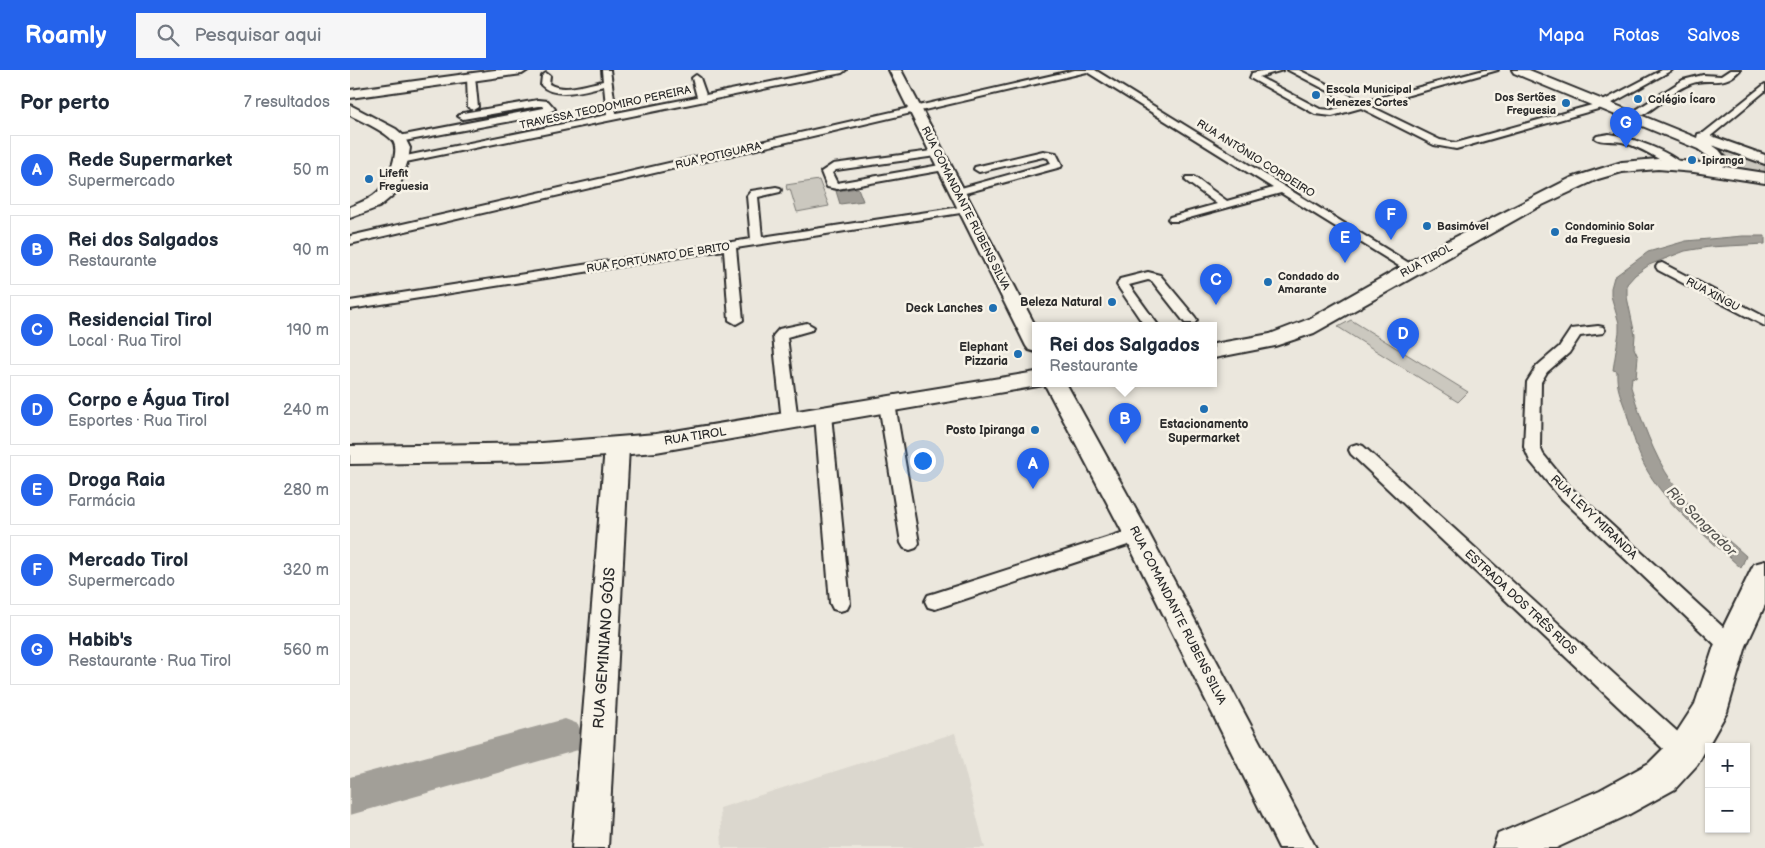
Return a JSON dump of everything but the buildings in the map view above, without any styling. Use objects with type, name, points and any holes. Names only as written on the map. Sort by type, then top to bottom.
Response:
[{"type":"main road","name":"RUA TIROL","points":[[1217,350],[1270,341],[1296,333],[1319,322],[1411,268],[1529,204],[1592,175],[1624,166],[1689,167],[1765,178]]},
{"type":"main road","name":"RUA TIROL","points":[[350,454],[504,452],[617,447],[790,421],[1032,381]]},
{"type":"main road","points":[[1512,848],[1613,804],[1662,776],[1684,753],[1710,712],[1730,646],[1765,573]]},
{"type":"street","points":[[350,94],[503,71],[522,70]]},
{"type":"street","points":[[606,70],[612,116]]},
{"type":"street","name":"TRAVESSA TEODOMIRO PEREIRA","points":[[401,160],[842,70]]},
{"type":"street","name":"RUA COMANDANTE RUBENS SILVA","points":[[895,70],[1032,338]]},
{"type":"street","name":"RUA POTIGUARA","points":[[350,240],[1088,70]]},
{"type":"street","name":"RUA ANTÔNIO CORDEIRO","points":[[1088,70],[1411,268]]},
{"type":"street","points":[[1279,70],[1253,77],[1318,112],[1332,114],[1494,70]]},
{"type":"street","points":[[1292,70],[1437,143],[1456,146],[1605,104],[1668,70]]},
{"type":"street","points":[[1518,70],[1634,115],[1765,160]]},
{"type":"street","points":[[1704,78],[1704,75],[1711,70]]},
{"type":"street","points":[[1634,115],[1686,82],[1704,78],[1723,79],[1736,70]]},
{"type":"street","points":[[546,76],[545,85],[552,90],[571,89],[608,82]]},
{"type":"street","points":[[471,77],[473,107]]},
{"type":"street","points":[[696,78],[702,98]]},
{"type":"street","points":[[1704,138],[1765,87]]},
{"type":"street","points":[[399,139],[544,112],[550,109],[544,103],[538,103],[463,116]]},
{"type":"street","points":[[350,109],[391,132],[399,139],[403,148],[392,188],[373,204],[350,213]]},
{"type":"street","points":[[1600,138],[1607,136],[1619,137],[1689,167],[1714,166],[1719,163],[1720,159],[1714,153],[1702,146],[1634,115]]},
{"type":"street","points":[[958,192],[1057,164],[1052,155],[1043,154],[980,169]]},
{"type":"street","points":[[942,160],[837,186],[831,185],[826,176],[826,172],[833,167],[942,160]]},
{"type":"street","points":[[1190,179],[1226,205]]},
{"type":"street","points":[[1174,219],[1282,188]]},
{"type":"street","points":[[757,241],[752,196],[776,190]]},
{"type":"street","name":"RUA FORTUNATO DE BRITO","points":[[350,305],[967,209]]},
{"type":"street","points":[[730,246],[736,320]]},
{"type":"street","name":"RUA XINGU","points":[[1662,267],[1765,322]]},
{"type":"street","points":[[1149,322],[1123,285],[1124,282],[1148,276],[1156,278],[1190,320]]},
{"type":"street","points":[[790,421],[780,336],[784,332],[808,327]]},
{"type":"street","name":"RUA LEVY MIRANDA","points":[[1598,330],[1576,332],[1564,350],[1537,375],[1533,390],[1532,447],[1534,452],[1543,467],[1564,491],[1730,646]]},
{"type":"street","name":"RUA COMANDANTE RUBENS SILVA","points":[[1057,387],[1137,535],[1298,848]]},
{"type":"street","points":[[887,404],[910,544]]},
{"type":"street","points":[[824,415],[840,603]]},
{"type":"street","name":"RUA GEMINIANO GÓIS","points":[[590,848],[617,447]]},
{"type":"street","name":"ESTRADA DOS TRÊS RIOS","points":[[1357,450],[1684,753]]},
{"type":"street","points":[[935,601],[1137,535]]},
{"type":"shaded area","name":"Colégio Ícaro","points":[[1638,92],[1656,97],[1640,109],[1619,102]]},
{"type":"shaded area","points":[[1649,119],[1765,163],[1765,176],[1730,168],[1729,158],[1721,151]]},
{"type":"shaded area","points":[[819,180],[829,206],[797,212],[790,189],[787,190],[786,185]]},
{"type":"shaded area","points":[[1351,320],[1468,392],[1458,402],[1338,327]]},
{"type":"shaded area","points":[[955,733],[985,848],[722,848],[720,808]]},
{"type":"water","points":[[858,188],[863,201],[840,204],[836,191]]},
{"type":"water","name":"Rio Sangrador","points":[[1765,236],[1765,244],[1709,247],[1685,251],[1649,265],[1635,275],[1627,284],[1627,297],[1635,335],[1634,348],[1638,357],[1636,378],[1632,377],[1631,387],[1648,436],[1659,460],[1679,493],[1706,521],[1746,556],[1741,568],[1679,511],[1657,486],[1644,465],[1619,392],[1617,371],[1613,370],[1619,323],[1611,296],[1611,288],[1614,277],[1648,252],[1686,241]]},
{"type":"waterway","points":[[350,796],[565,737]]},
{"type":"place","name":"Escola Municipal Menezes Cortes","points":[[1316,95]]},
{"type":"place","name":"Colégio Ícaro","points":[[1638,99]]},
{"type":"place","name":"Dos Sertões Freguesia","points":[[1566,103]]},
{"type":"place","name":"Habib's","points":[[1626,148]]},
{"type":"place","name":"Ipiranga","points":[[1692,160]]},
{"type":"place","name":"Lifefit Freguesia","points":[[369,179]]},
{"type":"place","name":"Basimóvel","points":[[1427,226]]},
{"type":"place","name":"Condominio Solar da Freguesia","points":[[1555,232]]},
{"type":"place","name":"Mercado Tirol","points":[[1391,240]]},
{"type":"place","name":"Droga Raia","points":[[1345,263]]},
{"type":"place","name":"Condado do Amarante","points":[[1268,282]]},
{"type":"place","name":"Beleza Natural","points":[[1112,302]]},
{"type":"place","name":"Residencial Tirol","points":[[1216,305]]},
{"type":"place","name":"Deck Lanches","points":[[993,308]]},
{"type":"place","name":"Elephant Pizzaria","points":[[1018,354]]},
{"type":"place","name":"Corpo e Água Tirol","points":[[1403,359]]},
{"type":"place","name":"Estacionamento Supermarket","points":[[1204,409]]},
{"type":"place","name":"Posto Ipiranga","points":[[1035,430]]},
{"type":"place","name":"Rei dos Salgados","points":[[1125,444]]},
{"type":"place","name":"Rede Supermarket","points":[[1033,489]]}]
